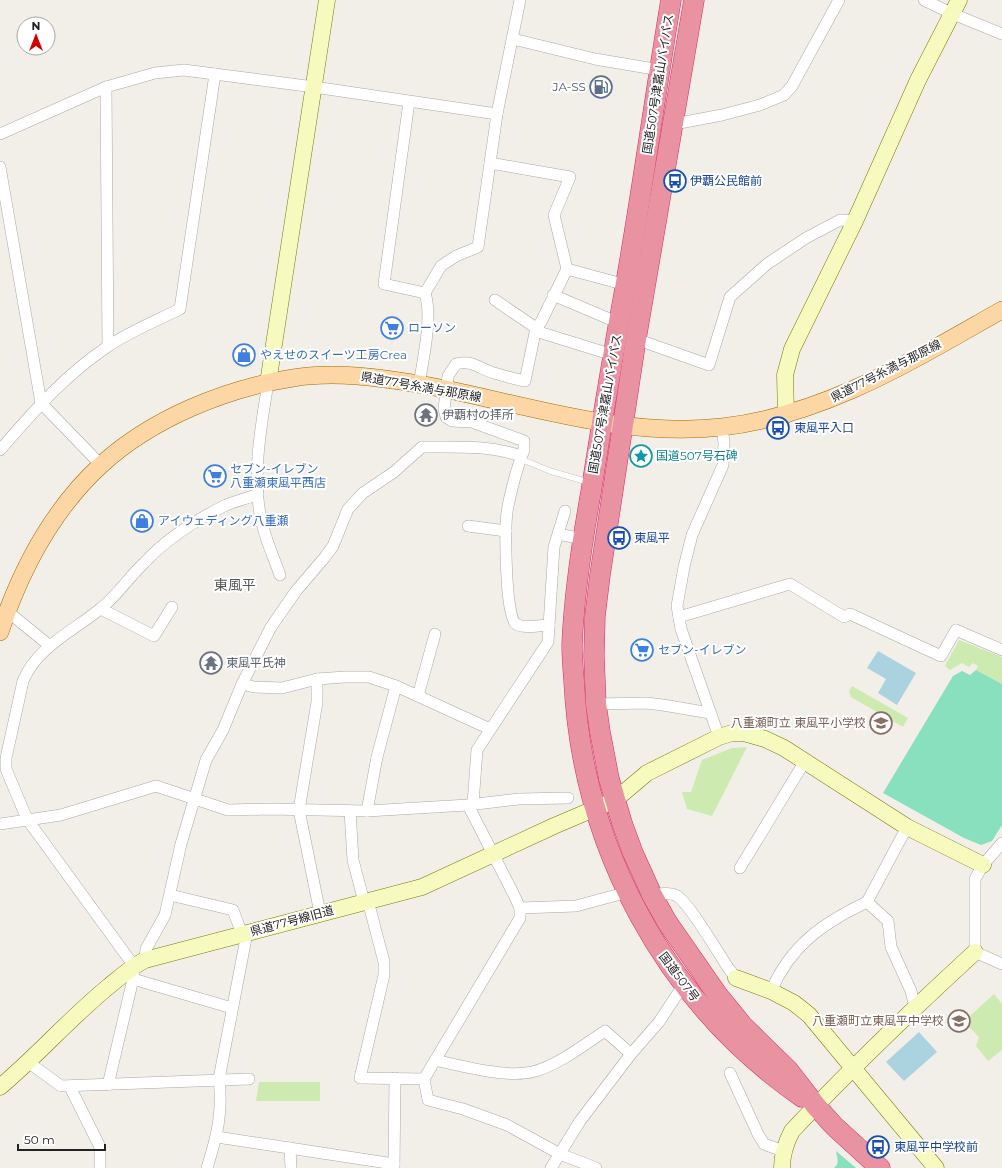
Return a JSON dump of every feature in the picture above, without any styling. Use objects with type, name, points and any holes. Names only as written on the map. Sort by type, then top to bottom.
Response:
[{"type":"highway","name":"国道507号津嘉山バイパス","points":[[594,809],[574,708],[572,648],[574,616],[583,539],[626,285],[671,0]]},
{"type":"highway","name":"国道507号津嘉山バイパス","points":[[615,800],[605,758],[596,704],[594,656],[595,616],[636,339],[694,0]]},
{"type":"highway","name":"国道507号","points":[[615,800],[633,853],[652,895],[667,922],[717,994],[743,1026],[788,1070],[816,1106],[838,1129],[880,1168]]},
{"type":"highway","name":"国道507号","points":[[594,809],[613,859],[628,892],[666,961],[712,1019],[748,1056],[779,1081],[816,1106]]},
{"type":"main road","name":"県道77号糸満与那原線","points":[[0,632],[7,611],[28,562],[44,535],[62,509],[101,465],[133,440],[164,421],[200,404],[234,392],[268,383],[300,377],[346,376],[387,379],[446,389],[622,427],[654,429],[722,427],[786,415],[818,405],[906,364],[1002,310]]},
{"type":"street","points":[[280,575],[262,523],[258,494],[258,459],[268,383],[328,0]]},
{"type":"street","points":[[419,385],[428,303],[425,293],[441,266],[456,256],[478,247],[497,114],[520,0]]},
{"type":"street","points":[[674,124],[722,115],[760,105],[784,95],[792,86],[839,0]]},
{"type":"street","points":[[924,0],[956,7],[1002,34]]},
{"type":"street","points":[[786,415],[785,375],[792,349],[855,221],[918,80],[956,7]]},
{"type":"street","points":[[513,40],[595,59],[660,70]]},
{"type":"street","points":[[0,134],[106,87],[155,73],[184,70],[314,87],[497,114]]},
{"type":"street","points":[[0,450],[41,403],[67,378],[108,346],[180,309],[215,74]]},
{"type":"street","points":[[106,87],[108,346]]},
{"type":"street","points":[[409,102],[384,284],[425,293]]},
{"type":"street","points":[[490,163],[570,177],[554,215],[567,270],[553,295],[541,322],[536,328],[525,381],[492,372],[467,362],[461,362],[456,364],[448,376],[444,409],[446,416],[452,421],[472,422],[524,441],[524,450],[507,511],[507,584],[511,618],[515,623],[523,626],[549,625]]},
{"type":"street","points":[[0,167],[41,403],[101,465]]},
{"type":"street","points":[[636,339],[709,365],[730,297],[767,264],[806,238],[840,220],[855,221]]},
{"type":"street","points":[[567,270],[626,285]]},
{"type":"street","points":[[553,295],[619,323]]},
{"type":"street","points":[[495,300],[542,333],[613,356]]},
{"type":"street","points":[[719,737],[681,629],[677,606],[684,567],[692,535],[723,465],[724,443],[722,427]]},
{"type":"street","points":[[108,1085],[138,968],[146,949],[165,915],[181,844],[206,760],[223,730],[242,684],[271,627],[296,592],[333,546],[348,509],[363,493],[394,472],[422,447],[479,447],[510,452],[521,457]]},
{"type":"street","points":[[232,1008],[138,968],[28,819],[6,769],[6,758],[23,681],[28,669],[36,659],[50,646],[101,608],[145,561],[176,534],[228,505],[258,494]]},
{"type":"street","points":[[565,511],[554,547],[548,642],[477,750],[470,805],[520,908],[520,918],[424,1078],[428,1100],[463,1109],[507,1125],[560,1154],[596,1168]]},
{"type":"street","points":[[468,526],[506,531]]},
{"type":"street","points":[[558,534],[583,539]]},
{"type":"street","points":[[679,617],[790,584],[844,617],[850,614],[941,656],[956,630],[1002,650]]},
{"type":"street","points":[[101,608],[154,636],[172,607]]},
{"type":"street","points":[[7,611],[50,646]]},
{"type":"street","points":[[418,696],[435,634]]},
{"type":"street","points":[[242,684],[254,687],[282,688],[317,679],[345,676],[369,676],[396,686],[490,729]]},
{"type":"street","points":[[317,679],[317,702],[299,810],[320,913]]},
{"type":"street","points":[[366,811],[377,758],[396,686]]},
{"type":"street","points":[[596,704],[646,703],[710,713]]},
{"type":"street","name":"県道77号線旧道","points":[[2,1082],[28,1062],[62,1027],[98,996],[138,968],[245,934],[422,886],[615,800],[647,773],[719,737],[732,733],[751,734],[784,748],[907,827],[983,865]]},
{"type":"street","points":[[740,868],[805,761]]},
{"type":"street","points":[[0,824],[61,815],[156,786],[228,810],[270,809],[366,811],[470,805],[519,799],[568,798]]},
{"type":"street","points":[[350,811],[353,860],[384,962],[384,975],[360,1078],[424,1078]]},
{"type":"street","points":[[771,991],[784,966],[795,952],[818,929],[846,912],[867,902],[907,827]]},
{"type":"street","points":[[782,1168],[783,1151],[786,1141],[792,1131],[915,1007],[975,952],[975,879],[983,865],[1002,843]]},
{"type":"street","points":[[520,908],[576,906],[628,892]]},
{"type":"street","points":[[170,895],[234,910],[245,934],[219,1079],[221,1099],[217,1137],[207,1168]]},
{"type":"street","points":[[652,895],[676,895],[686,904],[736,978],[771,991],[794,1003],[808,1015],[854,1068],[936,1168]]},
{"type":"street","points":[[867,902],[888,921],[891,947],[911,991],[915,1007]]},
{"type":"street","points":[[975,952],[1002,964]]},
{"type":"street","points":[[551,1168],[580,1121],[631,1054],[659,1022],[684,984]]},
{"type":"street","points":[[435,1060],[504,1073],[532,1072],[552,1064],[605,1031],[631,1054]]},
{"type":"street","points":[[28,1062],[61,1086],[70,1087],[219,1079],[249,1079]]},
{"type":"street","points":[[730,1073],[764,1144],[783,1151]]},
{"type":"street","points":[[217,1137],[394,1166],[395,1078]]},
{"type":"street","points":[[70,1087],[100,1147],[100,1168]]},
{"type":"street","points":[[290,1148],[291,1168]]},
{"type":"lane","points":[[521,457],[550,471],[592,484]]},
{"type":"green space","points":[[959,640],[1002,657],[1002,684],[976,670],[978,666],[973,663],[969,667],[962,663],[950,670],[945,666]]},
{"type":"green space","points":[[976,670],[1002,684],[1002,825],[992,841],[981,845],[964,838],[883,793],[953,676],[962,671],[970,675]]},
{"type":"green space","points":[[852,686],[908,718],[903,727],[851,697],[849,691]]},
{"type":"green space","points":[[747,747],[712,816],[687,809],[682,792],[691,792],[702,760],[732,748]]},
{"type":"green space","points":[[994,994],[1002,1004],[1002,1050],[988,1061],[976,1046],[979,1037],[968,1026],[964,1027],[961,1024]]},
{"type":"green space","points":[[259,1082],[320,1082],[320,1101],[256,1101]]},
{"type":"green space","points":[[836,1151],[856,1168],[834,1168],[838,1162]]},
{"type":"water","points":[[878,651],[916,673],[897,705],[878,693],[886,679],[867,668]]},
{"type":"water","points":[[919,1032],[937,1052],[904,1081],[886,1062]]},
{"type":"place","name":"JA-SS","points":[[601,87]]},
{"type":"place","name":"伊覇公民館前","points":[[675,181]]},
{"type":"place","name":"ローソン","points":[[392,328]]},
{"type":"place","name":"やえせのスイーツ工房Crea","points":[[244,355]]},
{"type":"place","name":"伊覇村の拝所","points":[[426,415]]},
{"type":"place","name":"東風平入口","points":[[778,428]]},
{"type":"place","name":"国道507号石碑","points":[[641,456]]},
{"type":"place","name":"セブン-イレブン 八重瀬東風平西店","points":[[215,476]]},
{"type":"place","name":"アイウェディング八重瀬","points":[[142,521]]},
{"type":"place","name":"東風平","points":[[619,538]]},
{"type":"place","name":"セブン-イレブン","points":[[642,650]]},
{"type":"place","name":"東風平氏神","points":[[211,663]]},
{"type":"place","name":"八重瀬町立 東風平小学校","points":[[881,723]]},
{"type":"place","name":"八重瀬町立東風平中学校","points":[[959,1021]]},
{"type":"place","name":"東風平中学校前","points":[[878,1147]]},
{"type":"district","name":"東風平","points":[[235,585]]}]
